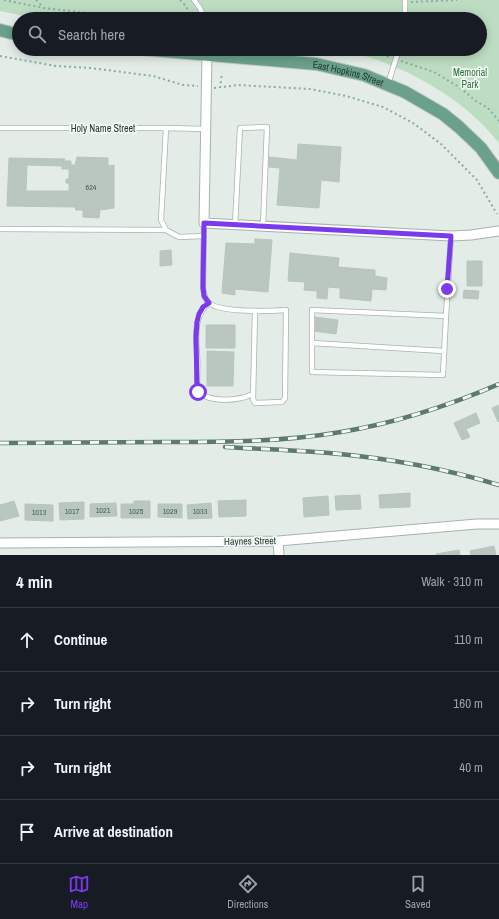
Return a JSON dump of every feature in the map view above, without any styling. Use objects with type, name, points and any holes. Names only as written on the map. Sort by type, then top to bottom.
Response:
[{"type":"main road","points":[[0,30],[12,33]]},
{"type":"main road","name":"East Hopkins Street","points":[[243,56],[316,64],[364,75],[388,84],[424,102],[459,127],[481,148],[499,173]]},
{"type":"street","points":[[206,56],[204,223],[451,236],[499,231]]},
{"type":"street","name":"Haynes Street","points":[[0,543],[278,541],[477,524],[499,524]]},
{"type":"street","points":[[278,541],[279,555]]},
{"type":"lane","points":[[194,0],[201,12]]},
{"type":"lane","points":[[405,1],[405,12]]},
{"type":"lane","points":[[388,84],[397,56]]},
{"type":"lane","points":[[235,225],[240,128],[267,127],[263,226]]},
{"type":"lane","name":"Holy Name Street","points":[[0,128],[205,129]]},
{"type":"lane","points":[[166,128],[160,220],[166,230]]},
{"type":"lane","points":[[204,223],[203,287],[204,296],[209,303],[222,308],[255,311],[286,310],[285,398],[282,402],[255,403],[252,399],[255,311]]},
{"type":"lane","points":[[0,229],[166,230],[179,237],[204,236]]},
{"type":"lane","points":[[446,316],[312,310],[312,372],[443,375],[451,236]]},
{"type":"lane","points":[[209,303],[203,307],[197,322],[196,337],[198,392],[208,398],[232,400],[241,399],[253,394]]},
{"type":"lane","points":[[312,343],[444,351]]},
{"type":"path","points":[[4,0],[44,8],[78,12]]},
{"type":"path","points":[[36,0],[44,8]]},
{"type":"path","points":[[180,0],[185,4],[189,12]]},
{"type":"path","points":[[405,1],[457,0]]},
{"type":"path","points":[[0,56],[56,66],[91,68],[153,76],[183,84],[206,87],[220,88],[238,85],[310,89],[346,96],[384,107],[413,123],[441,144],[477,180],[497,214]]},
{"type":"path","points":[[386,56],[434,72],[459,87],[476,101],[488,108],[499,121]]},
{"type":"path","points":[[220,88],[222,73]]},
{"type":"green space","name":"Memorial Park","points":[[0,0],[499,0],[499,143],[470,113],[436,88],[398,68],[365,56],[487,56],[487,12],[12,12],[12,13],[0,11]]},
{"type":"building","points":[[298,144],[341,147],[339,182],[321,180],[319,208],[277,205],[280,168],[269,167],[269,157],[297,160]]},
{"type":"building","points":[[77,157],[108,158],[108,166],[114,165],[114,208],[100,210],[99,218],[83,217],[83,210],[76,210],[75,207],[7,206],[9,158],[65,159],[64,161],[71,161],[71,165],[75,165]],"holes":[[[27,165],[62,166],[62,169],[69,169],[69,179],[66,179],[66,183],[69,183],[69,191],[26,191]]]},
{"type":"building","points":[[255,239],[272,240],[268,292],[235,289],[235,295],[222,293],[226,243],[255,244]]},
{"type":"building","points":[[171,250],[172,265],[160,266],[160,251]]},
{"type":"building","points":[[290,253],[339,258],[338,267],[375,270],[375,276],[387,278],[386,290],[372,289],[371,301],[340,298],[340,288],[328,287],[327,299],[317,298],[317,291],[304,290],[305,282],[288,281]]},
{"type":"building","points":[[467,261],[482,261],[482,286],[467,286]]},
{"type":"building","points":[[464,290],[479,291],[478,299],[463,298]]},
{"type":"building","points":[[315,317],[338,320],[336,334],[313,331]]},
{"type":"building","points":[[206,325],[235,325],[235,348],[206,348]]},
{"type":"building","points":[[207,351],[234,352],[233,386],[207,386]]},
{"type":"building","points":[[499,405],[499,421],[498,422],[492,408]]},
{"type":"building","points":[[476,413],[480,423],[466,429],[470,437],[462,440],[454,423]]},
{"type":"building","points":[[410,493],[410,507],[380,508],[379,495]]},
{"type":"building","points":[[360,495],[361,509],[336,510],[335,496]]},
{"type":"building","points":[[328,496],[329,515],[304,517],[303,498]]},
{"type":"building","points":[[246,500],[246,516],[219,517],[218,501]]},
{"type":"building","points":[[14,501],[19,516],[0,521],[0,505]]},
{"type":"building","points":[[134,501],[150,501],[150,518],[121,518],[121,504],[134,504]]},
{"type":"building","points":[[84,502],[84,519],[60,520],[59,503]]},
{"type":"building","points":[[116,503],[117,516],[90,517],[90,504]]},
{"type":"building","points":[[211,503],[212,518],[188,519],[187,505]]},
{"type":"building","points":[[25,504],[53,505],[53,521],[25,520]]},
{"type":"building","points":[[158,504],[182,504],[182,518],[158,517]]},
{"type":"building","points":[[494,546],[496,555],[471,555],[470,551]]},
{"type":"building","points":[[459,550],[460,555],[436,555],[436,554]]},
{"type":"railway","points":[[0,443],[232,441],[297,438],[341,432],[401,419],[460,400],[499,384]]},
{"type":"railway","points":[[225,447],[351,455],[415,464],[499,485]]},
{"type":"route","points":[[198,392],[196,348],[197,322],[203,307],[209,303],[204,296],[203,287],[204,223],[451,236],[447,289]]}]
